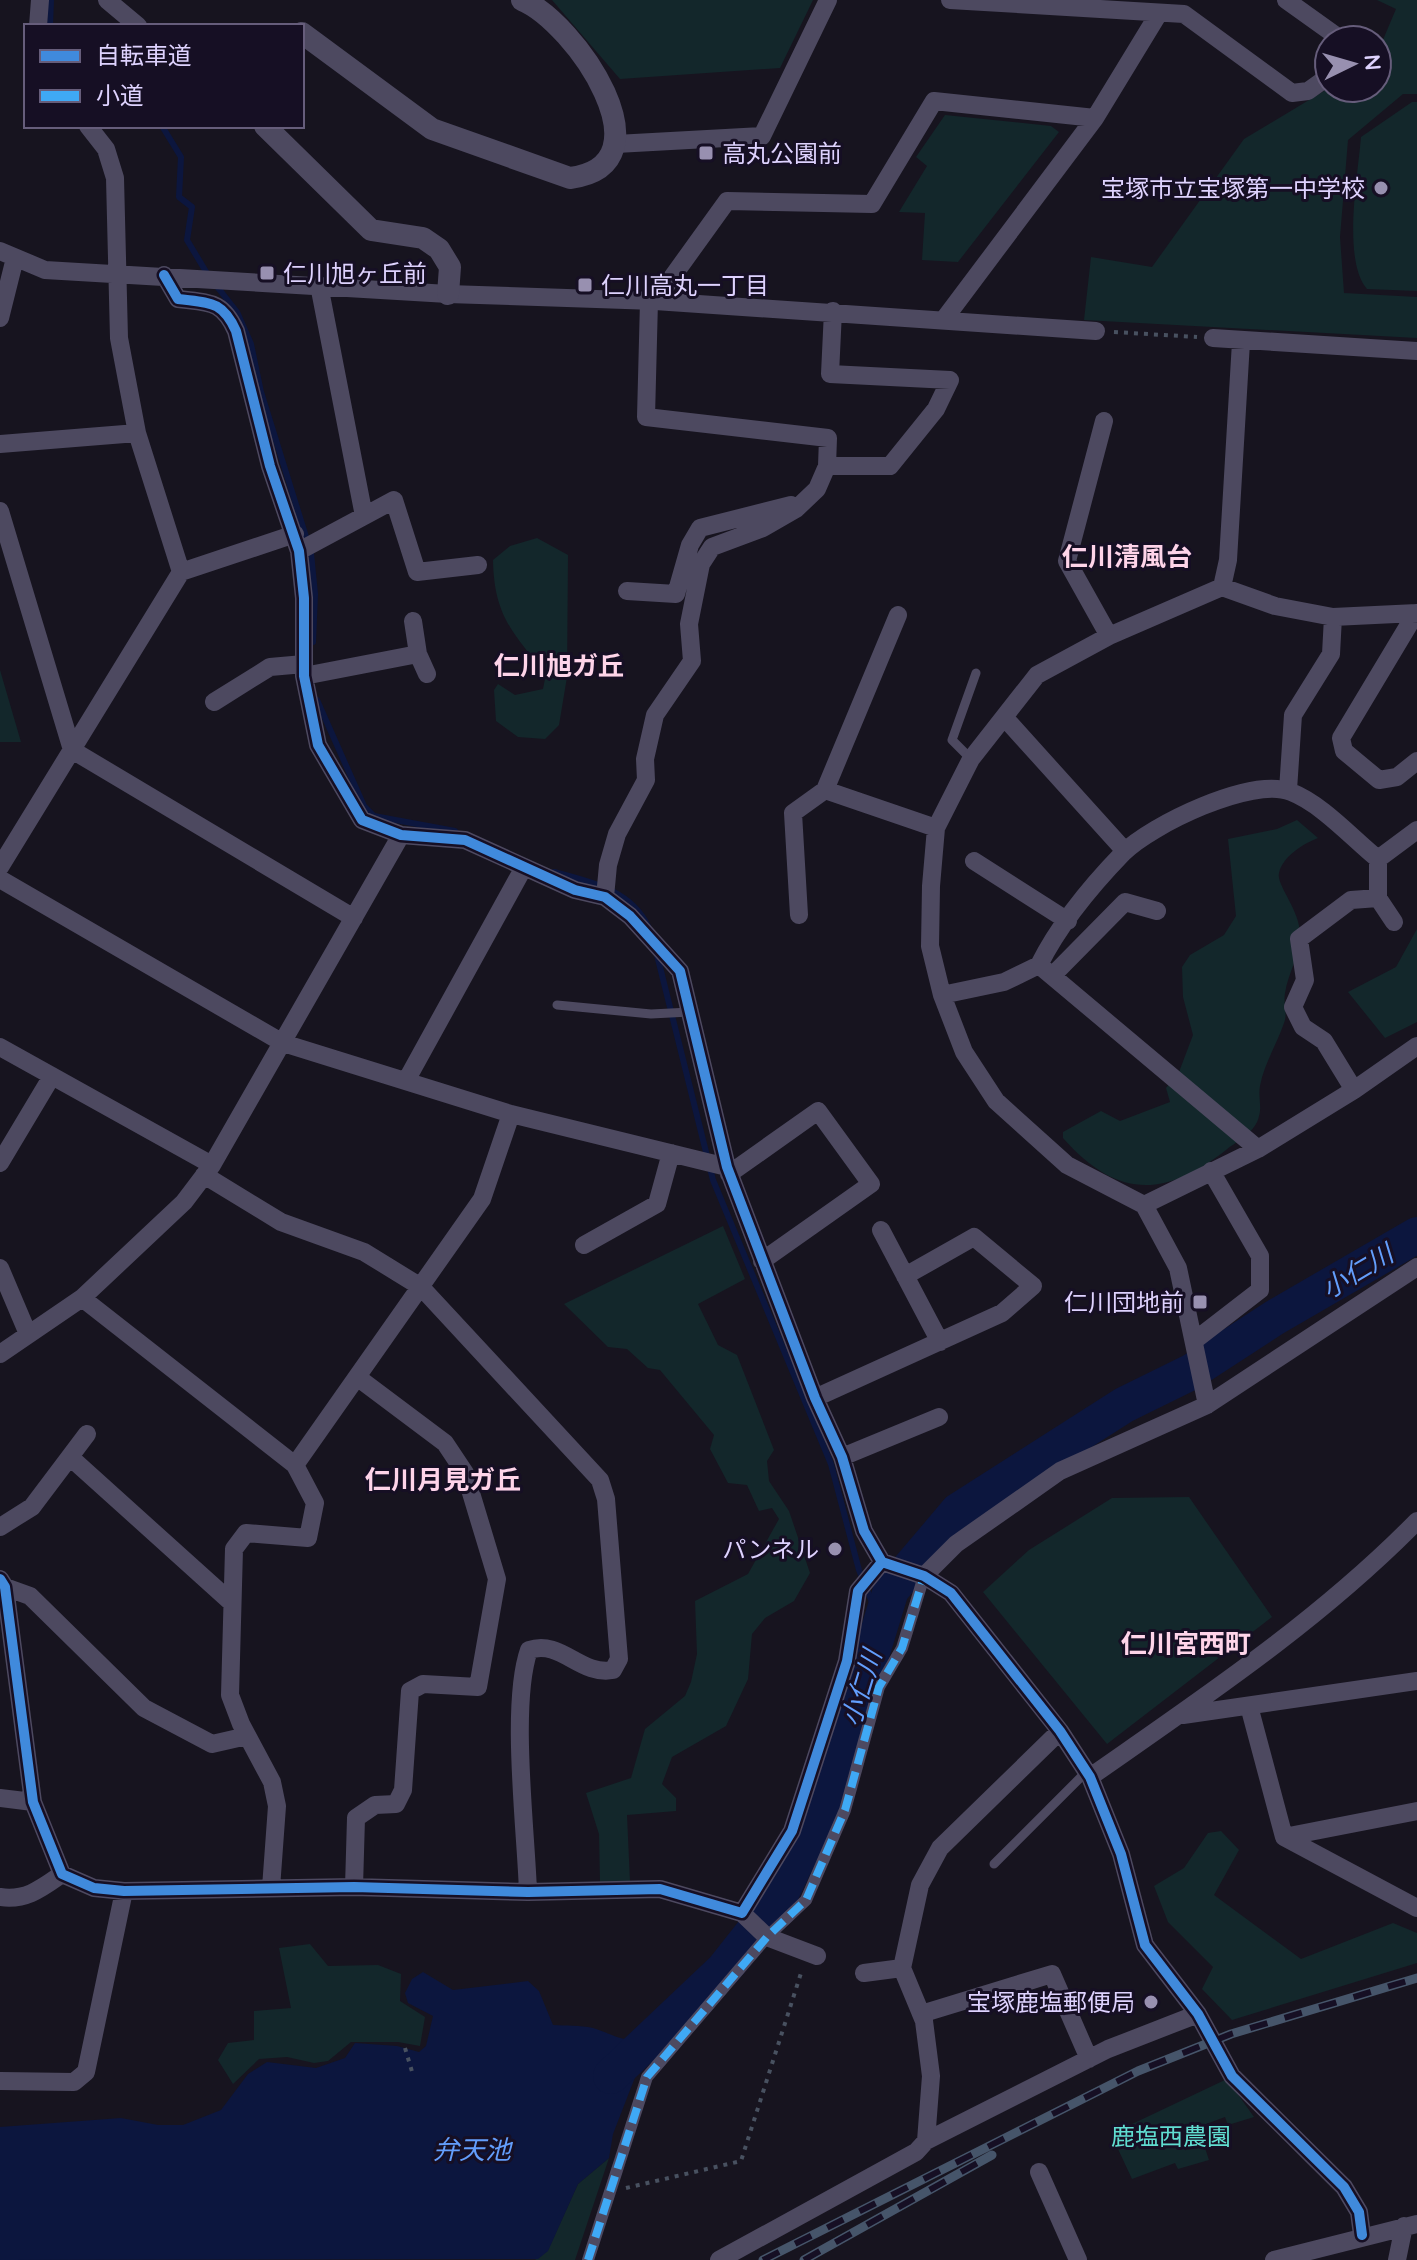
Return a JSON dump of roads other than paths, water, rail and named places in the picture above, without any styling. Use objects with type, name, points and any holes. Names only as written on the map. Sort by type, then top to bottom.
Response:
[{"type":"street","points":[[38,24],[40,0]]},
{"type":"street","points":[[107,0],[136,24]]},
{"type":"street","points":[[304,34],[432,129],[570,178],[590,176],[606,161],[616,144],[614,117],[585,57],[561,29],[522,0]]},
{"type":"street","points":[[616,144],[762,136],[828,0]]},
{"type":"street","points":[[950,0],[1184,14],[1292,93],[1313,87]]},
{"type":"street","points":[[1286,0],[1320,24]]},
{"type":"street","points":[[945,318],[1095,118],[1159,13]]},
{"type":"street","points":[[606,896],[607,874],[617,834],[646,780],[645,759],[655,715],[692,661],[689,624],[701,564],[712,547],[763,528],[803,502],[817,489],[827,466],[828,438],[646,417],[652,301],[727,201],[872,204],[934,101],[1095,118]]},
{"type":"street","points":[[90,128],[106,149],[115,178],[120,274],[119,338],[137,433],[181,572]]},
{"type":"street","points":[[267,128],[371,230],[423,238],[439,249],[450,267],[448,294]]},
{"type":"street","points":[[0,318],[7,254],[45,270],[448,294],[833,311],[1096,331]]},
{"type":"street","points":[[164,275],[178,299],[217,305],[229,315],[236,331],[270,466],[297,542],[304,598],[304,672],[318,745],[362,820],[401,835],[465,840],[575,890],[606,896],[637,924],[680,971],[726,1169],[815,1398],[842,1457],[864,1531],[882,1566]]},
{"type":"street","points":[[319,285],[364,516]]},
{"type":"street","points":[[827,466],[890,466],[936,409],[950,380],[830,374],[833,311]]},
{"type":"street","points":[[1213,338],[1417,351]]},
{"type":"street","points":[[1222,587],[1228,560],[1241,342]]},
{"type":"street","points":[[1104,421],[1067,561],[1109,636]]},
{"type":"street","points":[[0,444],[137,433]]},
{"type":"street","points":[[0,867],[181,572],[297,542],[364,516],[394,500],[417,572],[478,565]]},
{"type":"street","points":[[627,591],[676,594],[690,545],[700,528],[803,502]]},
{"type":"street","points":[[0,511],[72,750],[354,918]]},
{"type":"street","points":[[1205,1398],[1178,1268],[1144,1205],[1067,1165],[996,1101],[964,1052],[942,995],[930,946],[936,828],[971,759],[1037,675],[1109,636],[1222,587],[1275,606],[1333,617],[1416,613]]},
{"type":"street","points":[[1416,613],[1341,738],[1344,751],[1379,780],[1397,777],[1417,761]]},
{"type":"street","points":[[799,915],[793,813],[825,790],[898,615]]},
{"type":"street","points":[[1288,790],[1293,715],[1331,654],[1333,617]]},
{"type":"street","points":[[413,621],[418,654],[427,674]]},
{"type":"street","points":[[214,702],[270,667],[326,672],[418,654]]},
{"type":"street","points":[[1004,717],[1125,851]]},
{"type":"street","points":[[825,790],[936,828]]},
{"type":"street","points":[[1045,971],[1052,941],[1125,851],[1197,807],[1242,791],[1288,790],[1304,798],[1378,859]]},
{"type":"street","points":[[1378,859],[1417,830]]},
{"type":"street","points":[[0,1354],[82,1298],[184,1202],[208,1170],[401,835]]},
{"type":"street","points":[[1378,859],[1378,898],[1394,922]]},
{"type":"street","points":[[974,861],[1068,921]]},
{"type":"street","points":[[406,1081],[524,867]]},
{"type":"street","points":[[0,879],[283,1043],[511,1114],[726,1169]]},
{"type":"street","points":[[1354,1090],[1324,1041],[1303,1027],[1293,1007],[1305,980],[1299,939],[1351,900],[1378,898]]},
{"type":"street","points":[[942,995],[1045,971],[1125,902],[1157,911]]},
{"type":"street","points":[[1045,971],[1258,1149]]},
{"type":"street","points":[[1144,1205],[1258,1149],[1354,1090],[1417,1046]]},
{"type":"street","points":[[0,1047],[208,1170],[281,1222],[364,1252],[421,1287],[600,1480],[606,1499],[619,1659],[613,1670],[602,1672],[582,1666],[554,1648],[541,1646],[529,1650],[524,1665],[521,1714],[528,1892]]},
{"type":"street","points":[[0,1163],[52,1076]]},
{"type":"street","points":[[726,1169],[818,1111],[871,1184],[762,1261]]},
{"type":"street","points":[[295,1465],[482,1199],[511,1114]]},
{"type":"street","points":[[584,1245],[657,1204],[671,1153]]},
{"type":"street","points":[[1196,1349],[1260,1290],[1260,1256],[1211,1171]]},
{"type":"street","points":[[881,1230],[940,1342]]},
{"type":"street","points":[[815,1398],[1002,1313],[1033,1286],[974,1237],[905,1276]]},
{"type":"street","points":[[588,2260],[647,2077],[766,1937],[806,1900],[845,1810],[879,1687],[902,1648],[921,1574],[956,1544],[1060,1471],[1205,1398],[1417,1267]]},
{"type":"street","points":[[0,1268],[28,1334]]},
{"type":"street","points":[[82,1298],[295,1465],[315,1503],[308,1538],[246,1533],[234,1549],[230,1695],[247,1736],[272,1782],[277,1806],[271,1888]]},
{"type":"street","points":[[354,1887],[356,1818],[375,1805],[396,1804],[403,1790],[410,1691],[423,1684],[478,1687],[497,1579],[465,1473],[445,1443],[357,1377]]},
{"type":"street","points":[[842,1457],[939,1417]]},
{"type":"street","points":[[0,1527],[32,1507],[87,1434]]},
{"type":"street","points":[[70,1457],[232,1603]]},
{"type":"street","points":[[1088,1774],[1233,1677],[1377,1562],[1417,1521]]},
{"type":"street","points":[[743,1914],[792,1831],[847,1661],[858,1591],[882,1566]]},
{"type":"street","points":[[882,1566],[921,1574],[951,1593],[1060,1731],[1088,1774],[1121,1854],[1145,1945],[1198,2014],[1232,2076],[1344,2187],[1359,2212],[1362,2235]]},
{"type":"street","points":[[2,1583],[30,1596],[144,1708],[212,1744],[247,1736]]},
{"type":"street","points":[[2,1583],[33,1802],[62,1874],[94,1888],[124,1891],[354,1887],[528,1892],[660,1889],[743,1914],[766,1937],[813,1954]]},
{"type":"street","points":[[1176,1716],[1417,1681]]},
{"type":"street","points":[[1249,1706],[1284,1837],[1417,1908]]},
{"type":"street","points":[[926,2141],[931,2076],[921,2014],[902,1968],[920,1885],[940,1848],[1060,1731]]},
{"type":"street","points":[[0,1798],[33,1802]]},
{"type":"street","points":[[1284,1837],[1417,1811]]},
{"type":"street","points":[[0,1897],[12,1899],[33,1894],[62,1874]]},
{"type":"street","points":[[0,2081],[74,2082],[86,2072],[124,1891]]},
{"type":"street","points":[[864,1973],[902,1968]]},
{"type":"street","points":[[921,2014],[1052,1974],[1089,2059]]},
{"type":"street","points":[[719,2260],[916,2152],[926,2141],[1089,2059],[1198,2014]]},
{"type":"street","points":[[1039,2172],[1078,2260]]},
{"type":"street","points":[[1274,2260],[1410,2225]]},
{"type":"street","points":[[1397,2260],[1410,2225]]},
{"type":"lane","points":[[971,759],[952,740],[976,673]]},
{"type":"lane","points":[[557,1005],[659,1013],[688,1012]]},
{"type":"lane","points":[[994,1864],[1088,1774]]},
{"type":"water","name":"弁天池","points":[[423,1972],[453,1990],[528,1981],[539,1991],[553,2025],[588,2027],[631,2040],[644,2038],[653,2048],[639,2067],[613,2134],[609,2158],[578,2184],[548,2251],[538,2259],[0,2260],[0,2127],[121,2118],[158,2125],[183,2125],[221,2110],[248,2074],[267,2062],[316,2068],[345,2058],[355,2043],[397,2046],[419,2052],[426,2046],[433,2016],[408,2003],[405,1993],[412,1979]]},
{"type":"waterway","points":[[50,24],[51,0]]},
{"type":"waterway","points":[[163,128],[181,157],[179,197],[192,207],[187,240],[208,275]]},
{"type":"waterway","points":[[215,284],[237,312],[251,344],[261,392],[311,553],[315,594],[313,642]]},
{"type":"waterway","points":[[317,700],[364,806],[374,816],[455,831]]},
{"type":"waterway","points":[[554,872],[620,895],[631,903],[648,926]]},
{"type":"waterway","points":[[657,955],[713,1180],[831,1464],[859,1570],[880,1622]]},
{"type":"waterway","name":"小仁川","points":[[611,2076],[724,1969],[777,1902],[829,1793],[891,1590],[958,1511],[1124,1405],[1191,1372],[1274,1318],[1417,1235]]},
{"type":"railway","points":[[763,2260],[1138,2071],[1231,2034],[1417,1978]]},
{"type":"railway","points":[[804,2260],[992,2155]]},
{"type":"place","name":"高丸公園前","points":[[706,153]]},
{"type":"place","name":"宝塚市立宝塚第一中学校","points":[[1381,188]]},
{"type":"place","name":"仁川旭ヶ丘前","points":[[267,273]]},
{"type":"place","name":"仁川高丸一丁目","points":[[585,285]]},
{"type":"place","name":"仁川団地前","points":[[1200,1302]]},
{"type":"place","name":"パンネル","points":[[835,1549]]},
{"type":"place","name":"宝塚鹿塩郵便局","points":[[1151,2002]]},
{"type":"district","name":"仁川清風台","points":[[1127,556]]},
{"type":"district","name":"仁川旭ガ丘","points":[[559,665]]},
{"type":"district","name":"仁川月見ガ丘","points":[[443,1479]]},
{"type":"district","name":"仁川宮西町","points":[[1186,1643]]},
{"type":"park label","name":"鹿塩西農園","points":[[1171,2136]]}]
